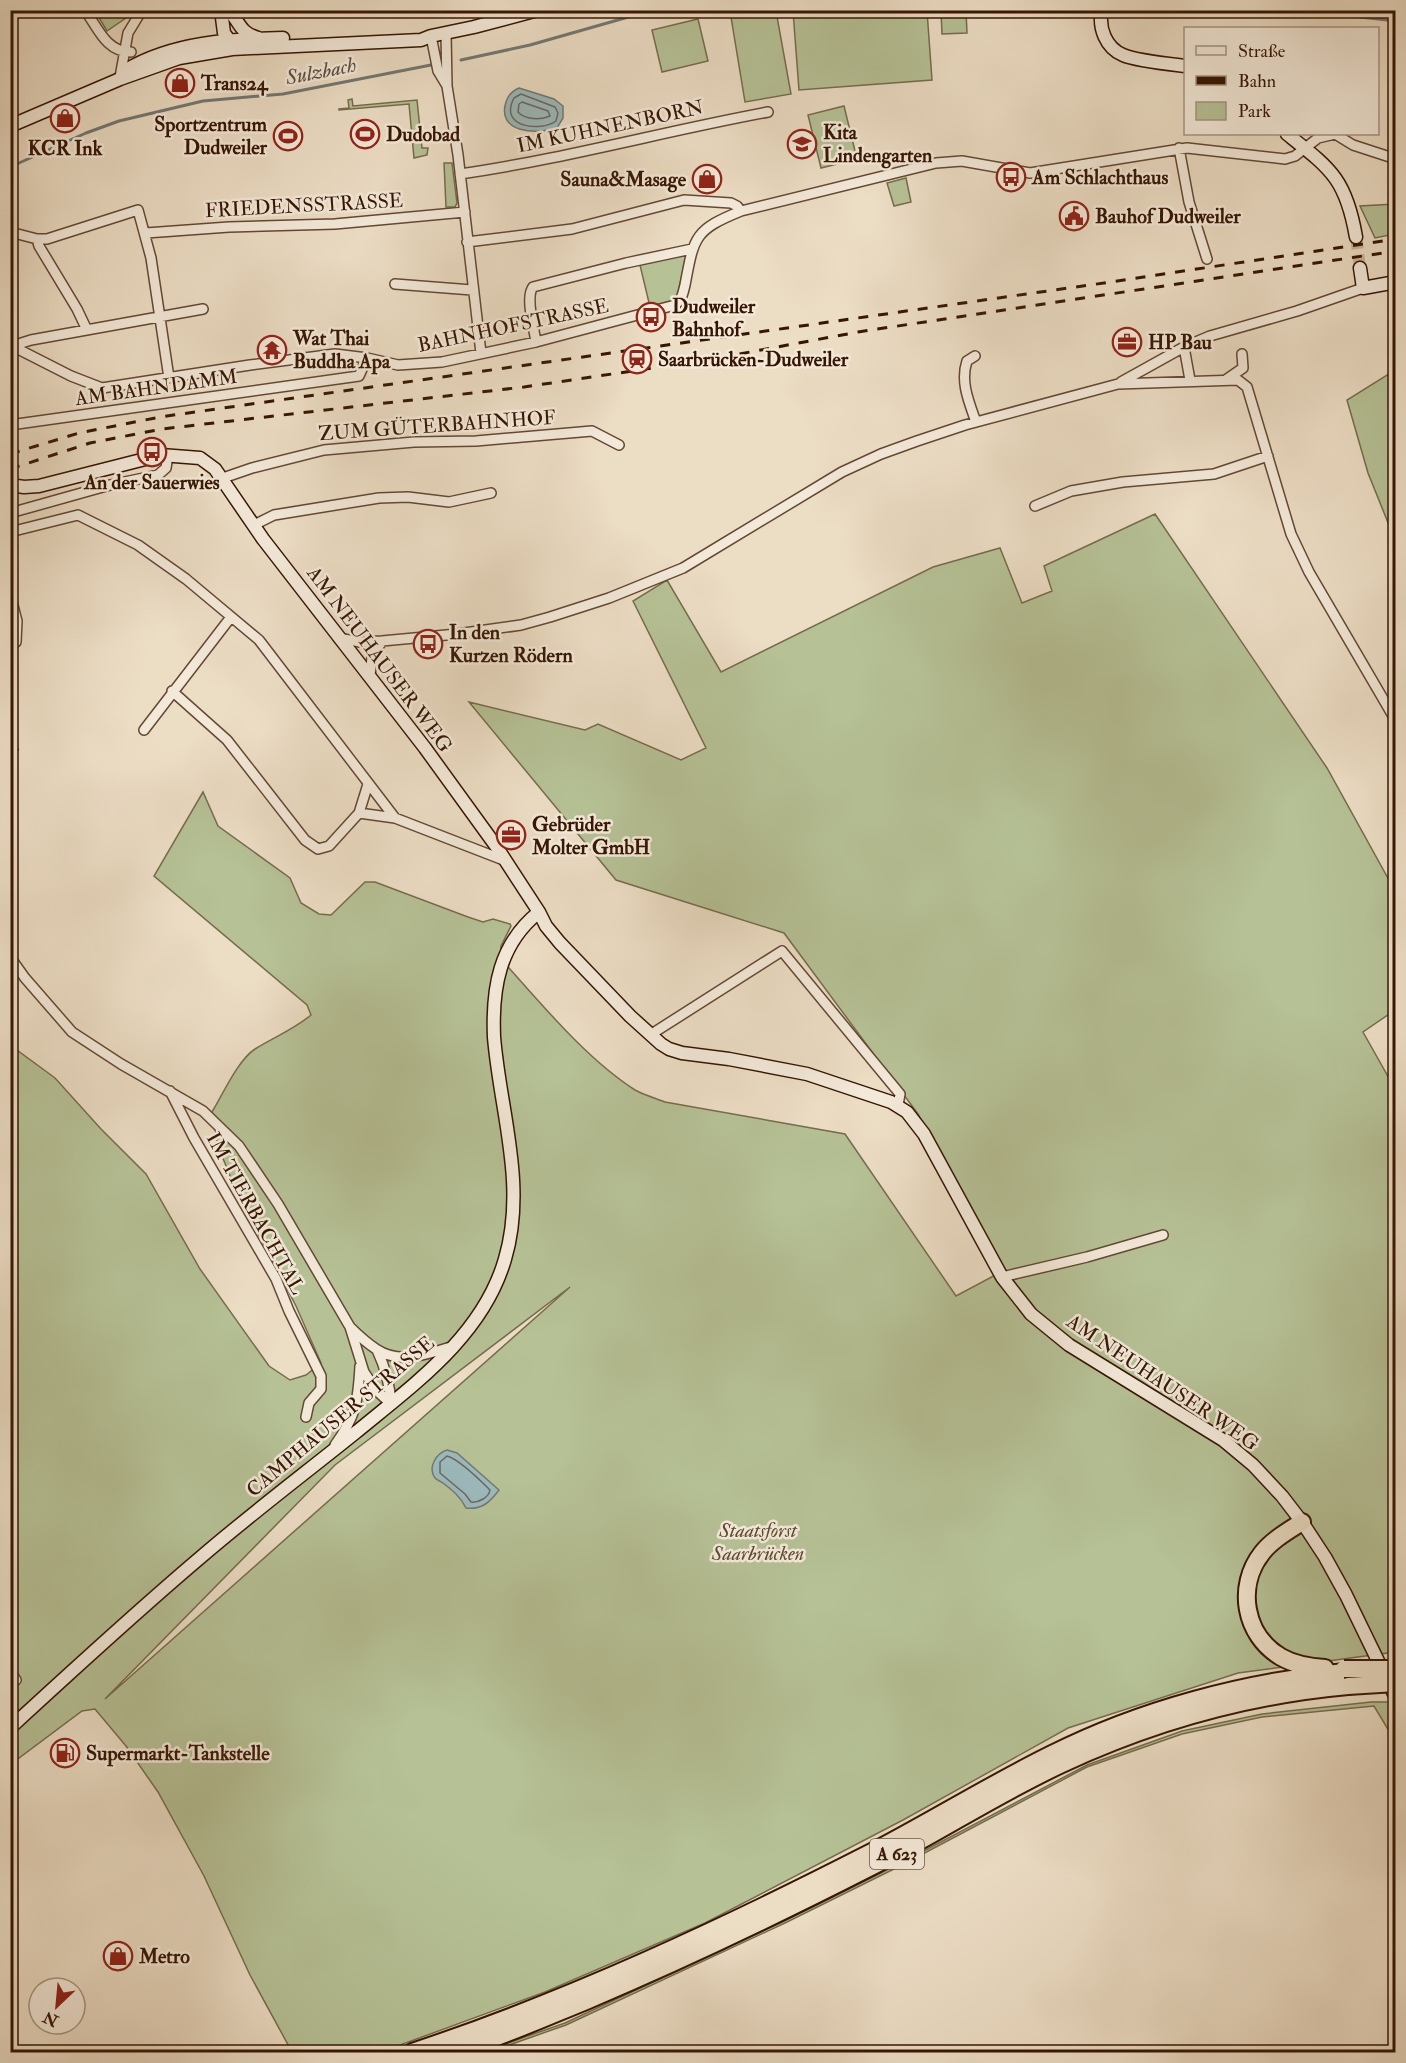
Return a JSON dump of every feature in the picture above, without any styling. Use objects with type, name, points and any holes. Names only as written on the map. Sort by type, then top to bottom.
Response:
[{"type":"highway","points":[[1302,1522],[1270,1544],[1249,1576],[1246,1606],[1258,1635],[1278,1656],[1345,1676],[1395,1669]]},
{"type":"highway","name":"A 623","points":[[454,2052],[608,1991],[740,1933],[874,1866],[1059,1765],[1103,1746],[1137,1732],[1185,1717],[1238,1703],[1293,1693],[1345,1676]]},
{"type":"highway","name":"A 623","points":[[412,2052],[463,2036],[542,2004],[724,1925],[868,1854],[1053,1754],[1097,1735],[1180,1704],[1283,1681],[1345,1676],[1395,1683]]},
{"type":"street","points":[[85,10],[112,48],[152,62]]},
{"type":"street","points":[[120,76],[128,48],[126,41],[130,29],[142,10]]},
{"type":"street","points":[[221,10],[222,27],[229,41],[240,48]]},
{"type":"street","points":[[229,10],[241,30],[260,39]]},
{"type":"street","points":[[10,126],[104,87],[120,76],[152,62],[178,58],[229,41],[446,33],[538,10]]},
{"type":"street","points":[[1102,10],[1100,20],[1102,32],[1110,46],[1123,55],[1184,66]]},
{"type":"street","points":[[229,41],[237,23]]},
{"type":"street","points":[[212,48],[222,27]]},
{"type":"street","points":[[446,33],[447,86],[465,212],[480,353]]},
{"type":"street","points":[[212,48],[421,40],[425,34]]},
{"type":"street","points":[[425,34],[438,71],[447,86]]},
{"type":"street","name":"IM KUHNENBORN","points":[[460,174],[533,162],[698,125],[768,112]]},
{"type":"street","points":[[1288,135],[1324,163],[1339,183],[1350,206],[1356,237]]},
{"type":"street","points":[[536,342],[529,298],[533,287],[620,264],[692,249],[696,238],[706,228],[718,220],[741,211],[927,164],[962,161],[1030,173],[1179,148],[1278,159],[1296,156],[1318,138],[1331,135]]},
{"type":"street","points":[[1336,135],[1353,146],[1395,159]]},
{"type":"street","points":[[1179,148],[1189,202],[1207,259]]},
{"type":"street","points":[[467,242],[572,229],[684,200],[731,203],[741,211]]},
{"type":"street","points":[[10,232],[37,239],[47,239],[138,210],[146,233],[161,316],[169,378]]},
{"type":"street","name":"FRIEDENSSTRASSE","points":[[146,233],[229,227],[335,224],[465,212]]},
{"type":"street","points":[[37,239],[87,330]]},
{"type":"street","name":"BAHNHOFSTRASSE","points":[[11,345],[71,376],[102,388],[335,354],[398,365],[442,362],[536,342],[675,305],[683,294],[692,249]]},
{"type":"street","points":[[1360,268],[1363,288]]},
{"type":"street","points":[[1118,384],[1184,347],[1226,330],[1297,311],[1363,288],[1395,282]]},
{"type":"street","points":[[395,284],[472,290]]},
{"type":"street","points":[[11,345],[203,309]]},
{"type":"street","points":[[1184,347],[1190,381]]},
{"type":"street","points":[[1227,379],[1242,368],[1242,354]]},
{"type":"street","points":[[975,356],[967,361],[964,381],[976,422]]},
{"type":"street","name":"AM BAHNDAMM","points":[[10,425],[359,376],[367,358]]},
{"type":"street","points":[[339,638],[360,642],[468,633],[521,625],[584,607],[683,568],[842,472],[917,441],[976,422],[1118,384],[1227,379],[1238,380],[1247,387],[1291,534],[1310,572],[1395,721]]},
{"type":"street","name":"ZUM GÜTERBAHNHOF","points":[[223,478],[252,468],[324,450],[414,442],[476,441],[592,431],[619,445]]},
{"type":"street","points":[[10,513],[110,485],[158,475],[166,468],[168,455]]},
{"type":"street","name":"AM NEUHAUSER WEG","points":[[10,485],[39,486],[168,455],[200,458],[215,469],[339,638],[425,748],[506,861],[546,926],[560,943],[650,1035],[669,1049],[807,1074],[898,1105],[916,1121],[1002,1276],[1032,1314],[1069,1345],[1231,1446],[1269,1481],[1302,1522],[1325,1557],[1346,1595],[1395,1698]]},
{"type":"street","points":[[1035,506],[1071,491],[1123,482],[1214,474],[1268,456]]},
{"type":"street","points":[[254,525],[274,515],[379,498],[408,497],[449,502],[491,494]]},
{"type":"street","points":[[10,532],[78,515],[138,545],[186,579],[259,639],[395,818]]},
{"type":"street","points":[[10,594],[17,621],[16,642]]},
{"type":"street","points":[[144,730],[231,617]]},
{"type":"street","points":[[370,676],[372,657],[382,641]]},
{"type":"street","points":[[172,692],[227,740],[305,840],[318,849],[329,846],[359,813],[368,784]]},
{"type":"street","points":[[359,813],[395,818],[506,861]]},
{"type":"street","name":"CAMPHAUSER STRASSE","points":[[10,1728],[201,1557],[420,1380],[453,1347],[473,1322],[492,1292],[505,1261],[513,1212],[514,1180],[495,1054],[494,1002],[500,969],[508,949],[520,929],[539,912]]},
{"type":"street","name":"AM NEUHAUSER WEG","points":[[650,1035],[782,951],[900,1094],[898,1105]]},
{"type":"street","name":"IM TIERBACHTAL","points":[[10,957],[25,978],[72,1032],[203,1112],[239,1146],[278,1203],[350,1327],[364,1372],[376,1390],[391,1404]]},
{"type":"street","name":"IM TIERBACHTAL","points":[[170,1091],[194,1138],[276,1279],[321,1377],[321,1389],[309,1403],[306,1417]]},
{"type":"street","points":[[1002,1276],[1087,1257],[1163,1235]]},
{"type":"street","name":"IM TIERBACHTAL","points":[[350,1327],[376,1350],[397,1357],[407,1358],[453,1347]]},
{"type":"street","name":"IM TIERBACHTAL","points":[[376,1350],[386,1372],[391,1404]]},
{"type":"street","name":"IM TIERBACHTAL","points":[[329,1454],[347,1428],[358,1402],[360,1361]]},
{"type":"green space","points":[[106,11],[131,11],[126,18],[107,31],[98,16]]},
{"type":"green space","points":[[730,11],[776,11],[791,94],[745,102]]},
{"type":"green space","points":[[793,11],[927,11],[932,80],[799,90]]},
{"type":"green space","points":[[941,11],[966,11],[967,33],[942,34]]},
{"type":"green space","points":[[698,19],[708,61],[662,72],[652,30]]},
{"type":"green space","points":[[352,99],[353,106],[417,100],[422,148],[428,148],[427,155],[414,158],[409,104],[339,110],[349,108],[348,100]]},
{"type":"green space","points":[[844,106],[857,159],[821,168],[808,115]]},
{"type":"green space","points":[[444,163],[452,163],[457,203],[455,207],[446,207]]},
{"type":"green space","points":[[906,178],[911,202],[894,206],[887,183]]},
{"type":"green space","points":[[1395,204],[1395,234],[1375,238],[1360,206]]},
{"type":"green space","points":[[687,254],[677,297],[670,303],[650,307],[640,265]]},
{"type":"green space","points":[[1395,370],[1395,540],[1368,473],[1347,400]]},
{"type":"green space","name":"Staatsforst Saarbrücken","points":[[1155,514],[1327,768],[1395,891],[1395,1010],[1363,1032],[1395,1089],[1395,1652],[1238,1673],[1068,1728],[903,1820],[705,1923],[545,1992],[381,2052],[292,2052],[250,1975],[204,1876],[158,1792],[126,1746],[95,1709],[82,1711],[11,1764],[10,1045],[55,1078],[146,1174],[200,1269],[269,1366],[290,1380],[306,1375],[321,1363],[296,1306],[237,1193],[218,1146],[212,1112],[237,1069],[249,1054],[311,1015],[307,1005],[154,876],[203,792],[218,826],[290,878],[301,903],[319,914],[331,915],[365,882],[375,882],[483,922],[493,919],[510,924],[501,946],[500,958],[581,1046],[616,1077],[635,1090],[665,1102],[845,1134],[956,1296],[1003,1271],[918,1114],[784,933],[616,880],[469,702],[585,730],[598,724],[681,760],[706,748],[633,601],[667,580],[721,672],[933,567],[1000,548],[1022,603],[1052,591],[1044,566]],"holes":[[[570,1287],[105,1699],[335,1465]]]},
{"type":"green space","points":[[1371,1702],[1395,1702],[1395,1741],[1374,1706],[1262,1717],[1182,1734],[1087,1767],[900,1866],[785,1923],[566,2025],[489,2052],[482,2052],[565,2023],[784,1921],[899,1864],[1087,1765],[1182,1731],[1262,1714]]},
{"type":"water","points":[[519,88],[554,99],[563,106],[563,118],[557,128],[529,131],[512,126],[504,112],[507,100],[514,90]]},
{"type":"water","points":[[447,1450],[457,1453],[499,1490],[489,1501],[477,1508],[466,1508],[456,1494],[435,1478],[432,1469],[434,1461]]},
{"type":"waterway","name":"Sulzbach","points":[[461,60],[530,45],[653,10]]},
{"type":"waterway","name":"Sulzbach","points":[[1297,10],[1396,21]]},
{"type":"waterway","name":"Sulzbach","points":[[10,167],[119,121],[203,101],[283,94],[431,65]]},
{"type":"tunnel","points":[[1356,237],[1360,268]]},
{"type":"railway","points":[[10,454],[79,433],[160,417],[1111,282],[1396,239]]},
{"type":"railway","points":[[10,469],[90,443],[162,429],[524,387],[707,360],[858,332],[1396,251]]},
{"type":"railway","points":[[10,745],[24,754]]},
{"type":"place","name":"Trans24","points":[[180,83]]},
{"type":"place","name":"KCR Ink","points":[[65,118]]},
{"type":"place","name":"Dudobad","points":[[365,134]]},
{"type":"place","name":"Sportzentrum Dudweiler","points":[[288,136]]},
{"type":"place","name":"Kita Lindengarten","points":[[802,144]]},
{"type":"place","name":"Am Schlachthaus","points":[[1011,177]]},
{"type":"place","name":"Sauna&Masage","points":[[707,179]]},
{"type":"place","name":"Bauhof Dudweiler","points":[[1074,216]]},
{"type":"place","name":"Dudweiler Bahnhof","points":[[651,317]]},
{"type":"place","name":"HP Bau","points":[[1127,342]]},
{"type":"place","name":"Wat Thai Buddha Apa","points":[[272,350]]},
{"type":"place","name":"Saarbrücken-Dudweiler","points":[[637,359]]},
{"type":"place","name":"An der Sauerwies","points":[[152,452]]},
{"type":"place","name":"In den Kurzen Rödern","points":[[428,644]]},
{"type":"place","name":"Gebrüder Molter GmbH","points":[[511,835]]},
{"type":"place","name":"Supermarkt-Tankstelle","points":[[65,1753]]},
{"type":"place","name":"Metro","points":[[118,1956]]}]
